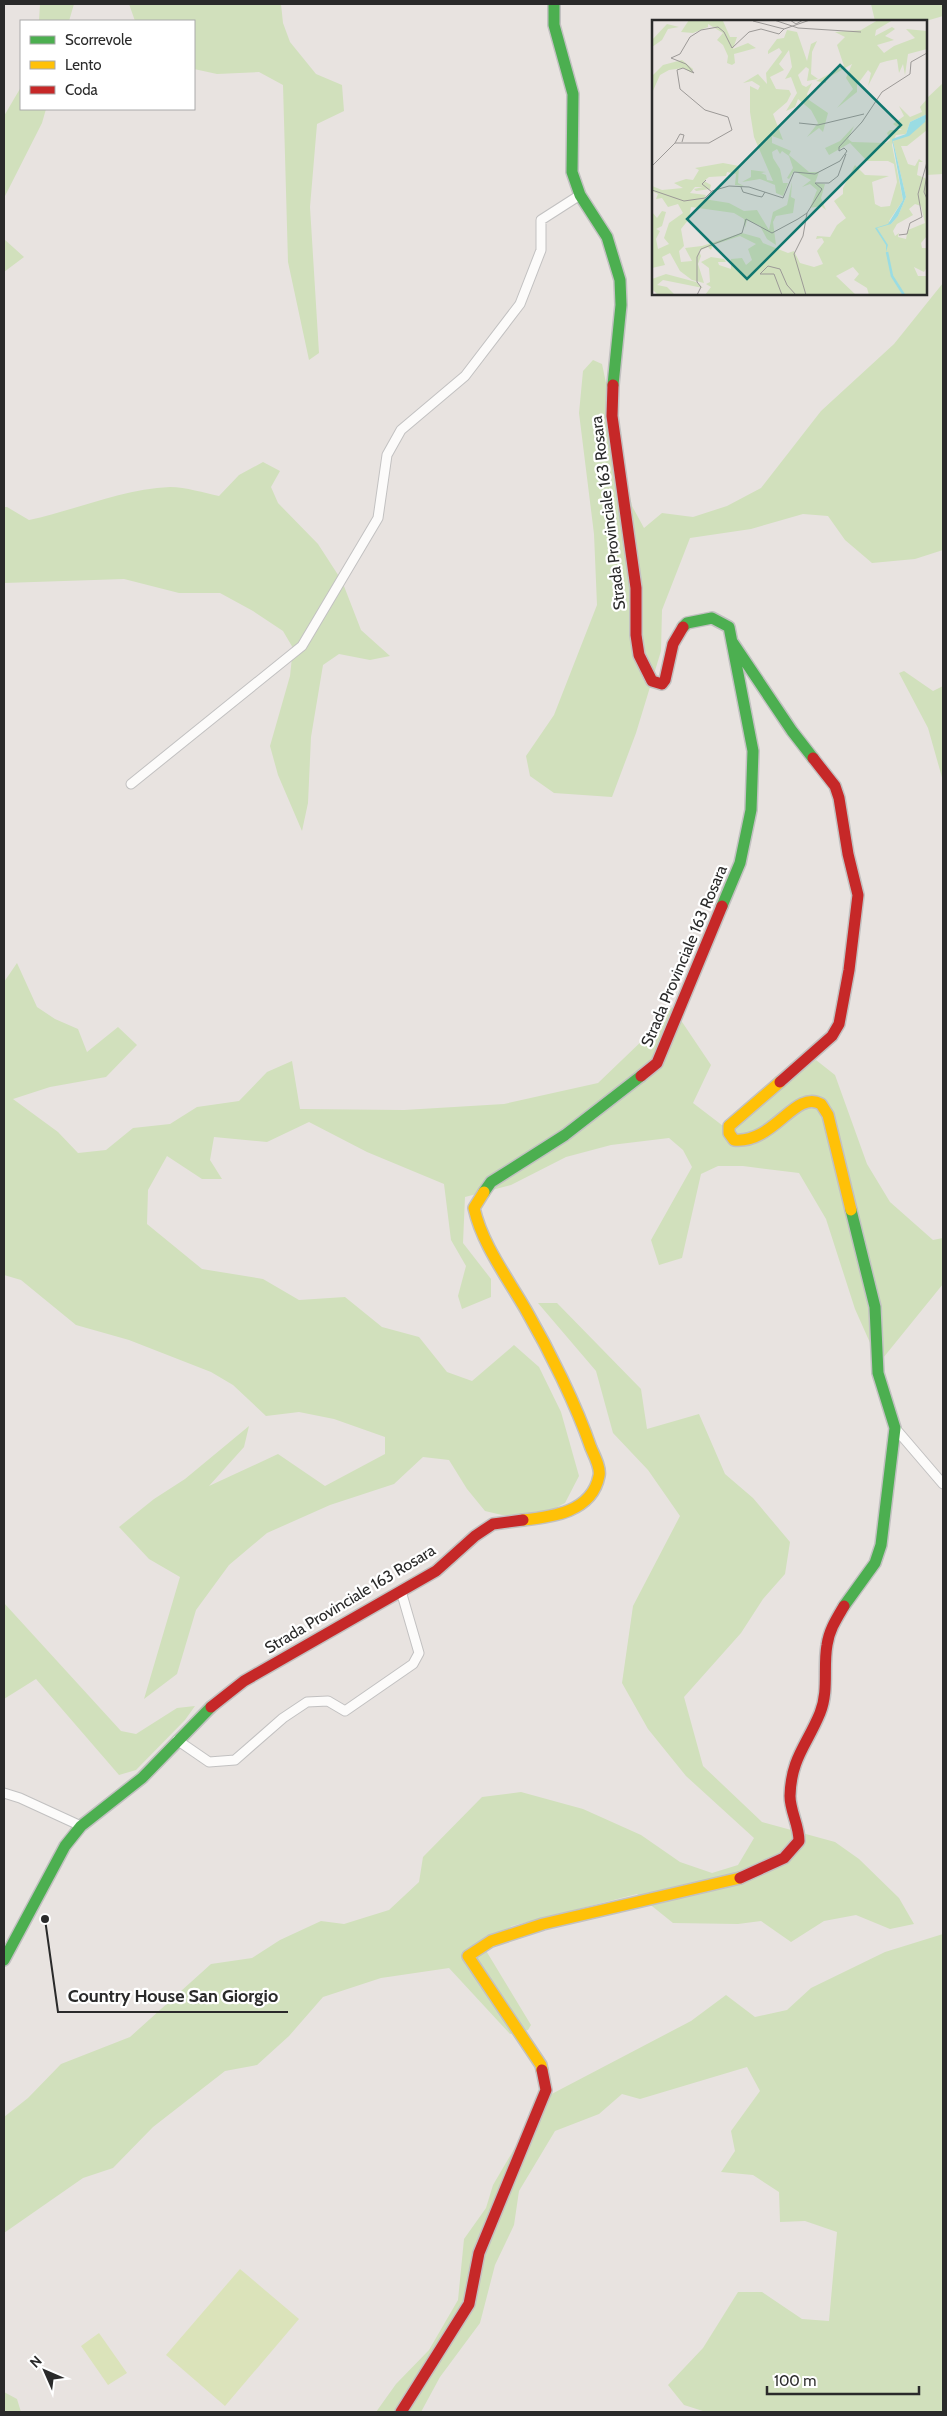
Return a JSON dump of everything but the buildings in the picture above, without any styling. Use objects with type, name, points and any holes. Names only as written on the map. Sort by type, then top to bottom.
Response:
[{"type":"street","name":"Strada Provinciale 163 Rosara","points":[[4,1960],[65,1846],[81,1826],[142,1778],[211,1707],[244,1681],[436,1571],[475,1536],[493,1524],[559,1516],[578,1506],[595,1490],[600,1474],[584,1428],[531,1319],[478,1226],[474,1208],[490,1182],[565,1135],[657,1062],[673,1029],[740,863],[751,810],[753,751],[729,627],[712,618],[686,623],[679,633],[671,653],[670,666],[662,684],[652,681],[639,655],[636,636],[636,588],[612,416],[612,383],[619,332],[620,280],[607,238],[580,195],[572,172],[573,94],[554,25],[554,4]]},
{"type":"street","points":[[131,784],[302,646],[378,518],[387,455],[401,430],[465,376],[520,304],[541,250],[541,220],[580,195]]},
{"type":"street","points":[[733,643],[792,731],[835,786],[858,895],[849,970],[839,1024],[826,1042],[729,1126],[729,1133],[734,1140],[749,1141],[764,1133],[800,1102],[806,1100],[818,1102],[826,1109],[875,1307],[878,1373],[895,1428],[943,1484]]},
{"type":"street","points":[[400,2412],[469,2304],[479,2253],[546,2090],[542,2064],[468,1956],[491,1941],[543,1924],[736,1880],[784,1858],[798,1841],[799,1829],[790,1798],[797,1756],[820,1713],[825,1693],[827,1644],[833,1625],[846,1603],[875,1563],[881,1545],[895,1428]]},
{"type":"street","points":[[177,1740],[210,1762],[236,1760],[283,1718],[307,1702],[328,1701],[345,1710],[372,1693],[413,1664],[419,1653],[401,1591]]},
{"type":"street","points":[[4,1793],[20,1798],[81,1826]]},
{"type":"green space","points":[[40,4],[74,4],[69,20],[39,20]]},
{"type":"green space","points":[[129,4],[281,4],[283,23],[290,42],[316,74],[342,85],[344,111],[317,124],[310,207],[319,353],[309,360],[288,262],[283,85],[259,72],[217,74],[195,69],[195,20],[135,20]]},
{"type":"green space","points":[[871,4],[943,4],[943,16],[927,21],[875,20]]},
{"type":"green space","points":[[943,83],[943,174],[927,175],[927,98]]},
{"type":"green space","points":[[20,89],[20,110],[46,110],[42,123],[4,198],[4,116]]},
{"type":"green space","points":[[4,239],[24,257],[4,272]]},
{"type":"green space","points":[[943,283],[943,550],[915,559],[872,563],[845,540],[828,516],[803,514],[751,529],[690,538],[662,610],[661,651],[636,733],[612,797],[554,793],[530,776],[526,756],[554,715],[597,605],[594,534],[579,413],[583,371],[593,360],[602,364],[632,506],[644,528],[662,513],[693,517],[727,506],[761,488],[821,411],[894,344]]},
{"type":"green space","points":[[263,462],[280,471],[271,487],[278,503],[318,544],[342,581],[361,630],[390,656],[370,660],[339,654],[323,665],[311,737],[308,803],[302,831],[278,775],[270,746],[290,676],[293,648],[283,631],[253,611],[220,593],[179,593],[124,579],[4,583],[4,507],[29,520],[117,496],[152,489],[176,487],[219,496],[239,475]]},
{"type":"green space","points":[[904,671],[933,691],[943,686],[943,781],[928,728],[899,673]]},
{"type":"green space","points":[[17,963],[37,1007],[55,1019],[78,1029],[87,1052],[118,1027],[137,1045],[106,1077],[50,1087],[13,1099],[58,1132],[78,1153],[106,1150],[133,1128],[170,1124],[197,1107],[239,1101],[267,1072],[292,1061],[300,1109],[404,1110],[504,1104],[598,1083],[647,1036],[672,1007],[711,1065],[693,1103],[727,1129],[816,1060],[835,1075],[867,1164],[890,1202],[933,1240],[943,1238],[943,1284],[879,1363],[855,1309],[826,1219],[799,1173],[743,1166],[718,1166],[701,1174],[682,1258],[659,1265],[651,1240],[692,1167],[683,1150],[669,1138],[611,1145],[566,1157],[511,1185],[465,1197],[463,1243],[491,1279],[491,1297],[462,1309],[458,1296],[466,1266],[451,1240],[444,1184],[367,1152],[309,1122],[267,1142],[214,1137],[210,1160],[222,1179],[202,1179],[167,1156],[148,1190],[147,1224],[202,1269],[263,1279],[299,1300],[345,1297],[382,1327],[419,1337],[447,1372],[472,1381],[514,1345],[539,1367],[561,1412],[579,1476],[565,1503],[536,1518],[502,1515],[485,1511],[467,1489],[449,1460],[423,1457],[394,1484],[330,1505],[267,1533],[229,1565],[196,1610],[177,1674],[144,1699],[180,1577],[149,1559],[119,1527],[154,1499],[185,1479],[249,1426],[244,1447],[209,1486],[278,1454],[325,1486],[385,1454],[385,1437],[334,1419],[299,1412],[266,1416],[233,1385],[211,1372],[129,1340],[76,1325],[21,1280],[4,1275],[4,982]]},
{"type":"green space","points":[[538,1303],[557,1303],[641,1389],[647,1429],[699,1414],[725,1474],[753,1498],[790,1542],[785,1574],[763,1599],[741,1633],[684,1697],[703,1766],[762,1822],[835,1842],[859,1859],[899,1898],[914,1924],[890,1929],[856,1915],[824,1921],[791,1942],[761,1921],[738,1924],[673,1923],[637,1894],[512,1926],[482,1944],[531,2025],[528,2030],[510,2034],[449,1968],[381,1978],[323,1997],[289,2036],[257,2065],[225,2071],[153,2127],[113,2168],[83,2178],[4,2233],[4,2117],[28,2098],[61,2064],[130,2037],[211,1964],[252,1958],[280,1940],[321,1921],[344,1924],[389,1910],[419,1882],[423,1857],[482,1797],[521,1792],[583,1809],[641,1835],[680,1862],[712,1873],[738,1865],[754,1838],[686,1776],[648,1729],[622,1683],[633,1606],[680,1516],[648,1470],[613,1433],[596,1371]]},
{"type":"green space","points":[[4,1603],[121,1731],[136,1734],[177,1708],[195,1706],[185,1720],[136,1770],[119,1775],[36,1679],[4,1699]]},
{"type":"green space","points":[[943,1934],[943,2412],[706,2412],[684,2405],[668,2385],[703,2348],[738,2292],[762,2292],[802,2319],[829,2321],[837,2232],[805,2221],[780,2222],[779,2192],[753,2175],[721,2172],[735,2151],[731,2131],[760,2091],[747,2067],[640,2099],[622,2094],[599,2114],[555,2131],[519,2191],[514,2225],[495,2265],[480,2323],[440,2377],[421,2412],[376,2412],[396,2384],[429,2350],[458,2300],[464,2239],[486,2208],[493,2185],[544,2098],[691,2021],[726,1995],[755,2017],[787,2010],[811,1988],[885,1952]]},
{"type":"green space","points":[[240,2269],[299,2319],[225,2406],[166,2355]]},
{"type":"green space","points":[[99,2333],[127,2373],[108,2385],[81,2346]]},
{"type":"green space","points":[[4,2392],[17,2399],[21,2412],[4,2412]]},
{"type":"traffic: fast","points":[[554,4],[554,25],[573,94],[572,172],[580,195],[607,237],[620,280],[621,305],[613,385]]},
{"type":"traffic: fast","points":[[683,627],[687,623],[712,618],[729,627],[753,751],[751,810],[740,863],[722,906]]},
{"type":"traffic: fast","points":[[733,643],[792,731],[813,758]]},
{"type":"traffic: fast","points":[[484,1192],[491,1182],[565,1135],[641,1076]]},
{"type":"traffic: fast","points":[[844,1606],[875,1563],[881,1545],[895,1428],[878,1373],[875,1307],[851,1210]]},
{"type":"traffic: fast","points":[[4,1960],[65,1846],[81,1826],[142,1778],[211,1707]]},
{"type":"traffic: slow","points":[[780,1082],[729,1126],[729,1133],[734,1140],[748,1139],[761,1134],[802,1104],[811,1101],[821,1104],[828,1115],[851,1210]]},
{"type":"traffic: slow","points":[[484,1192],[474,1208],[483,1234],[553,1360],[578,1414],[599,1469],[595,1488],[580,1505],[558,1514],[523,1520]]},
{"type":"traffic: slow","points":[[542,2070],[541,2065],[468,1956],[491,1941],[543,1924],[740,1878]]},
{"type":"traffic: jam","points":[[613,385],[612,416],[636,588],[636,635],[639,655],[652,681],[662,684],[665,680],[673,644],[683,627]]},
{"type":"traffic: jam","points":[[780,1082],[832,1036],[839,1024],[849,970],[858,895],[848,854],[839,798],[835,786],[813,758]]},
{"type":"traffic: jam","points":[[641,1076],[657,1063],[722,906]]},
{"type":"traffic: jam","points":[[211,1707],[244,1681],[436,1571],[475,1536],[493,1524],[523,1520]]},
{"type":"traffic: jam","points":[[740,1878],[784,1858],[799,1841],[798,1829],[790,1802],[793,1771],[823,1705],[828,1640],[844,1606]]},
{"type":"traffic: jam","points":[[401,2412],[469,2304],[479,2253],[546,2090],[542,2070]]},
{"type":"place","name":"Country House San Giorgio","points":[[45,1919]]}]
